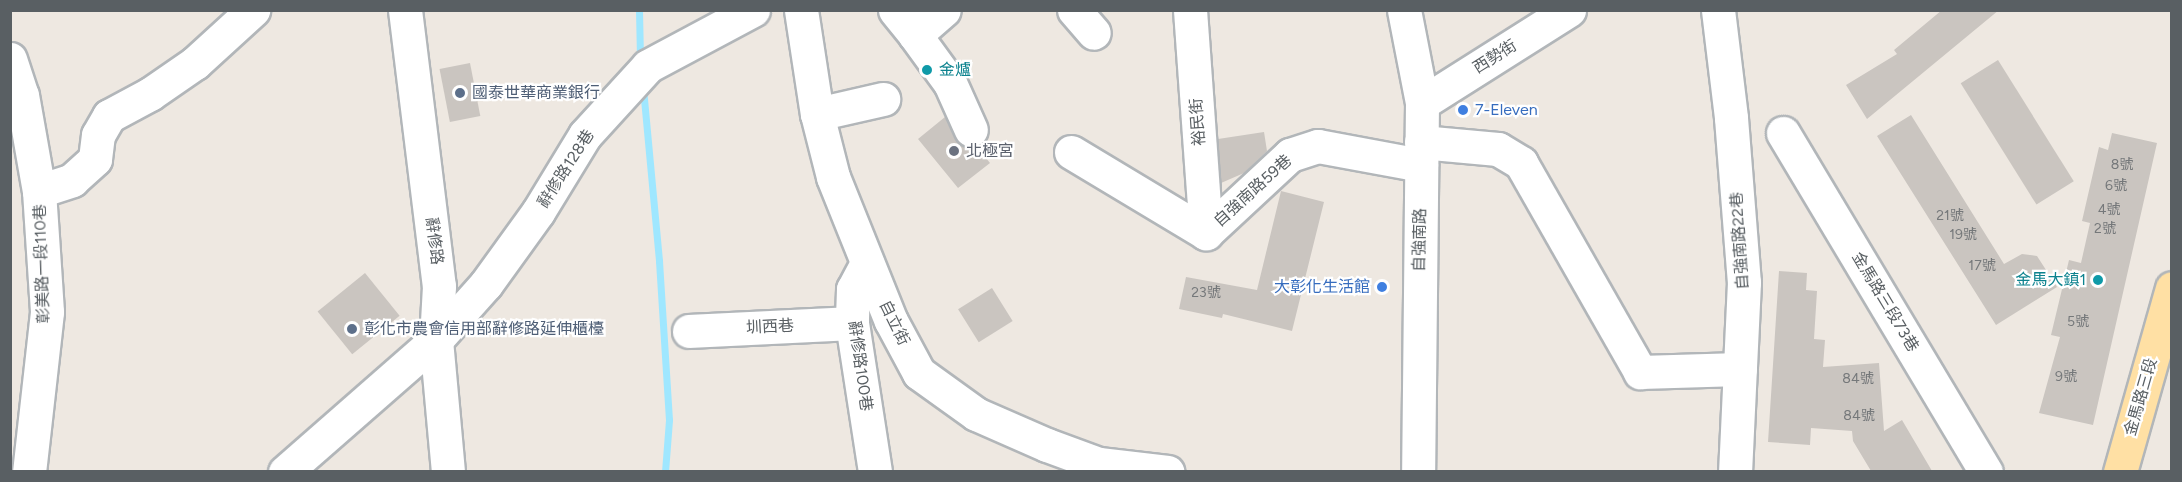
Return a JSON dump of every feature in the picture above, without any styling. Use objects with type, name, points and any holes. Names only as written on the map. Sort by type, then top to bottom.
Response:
[{"type":"main road","name":"金馬路三段","points":[[2120,471],[2172,288]]},
{"type":"street","points":[[39,191],[72,180],[95,159],[98,135],[109,116],[150,94],[195,63],[253,10]]},
{"type":"street","name":"辭修路","points":[[405,10],[439,286],[436,340],[448,471]]},
{"type":"street","name":"辭修路128巷","points":[[285,471],[436,340],[486,284],[538,212],[585,135],[648,66],[753,10]]},
{"type":"street","name":"自立街","points":[[801,10],[817,114],[833,177],[891,321],[919,373],[976,414],[1047,445],[1099,464],[1168,471]]},
{"type":"street","points":[[944,10],[905,23],[950,83],[971,130]]},
{"type":"street","name":"裕民街","points":[[1190,10],[1206,233]]},
{"type":"street","name":"自強南路","points":[[1404,10],[1422,103],[1418,471]]},
{"type":"street","name":"西勢街","points":[[1422,103],[1569,10]]},
{"type":"street","name":"自強南路22巷","points":[[1718,10],[1731,118],[1744,282],[1736,471]]},
{"type":"street","name":"彰美路一段110巷","points":[[10,59],[22,95],[39,191],[47,312],[29,471]]},
{"type":"street","points":[[817,114],[883,99]]},
{"type":"street","name":"金馬路三段73巷","points":[[1783,133],[1986,471]]},
{"type":"street","name":"自強南路59巷","points":[[1071,152],[1206,233],[1290,154],[1318,146],[1421,154],[1498,149],[1521,163],[1640,372],[1740,369]]},
{"type":"street","name":"辭修路100巷","points":[[867,263],[853,289],[852,323],[875,471]]},
{"type":"street","name":"圳西巷","points":[[689,331],[852,323]]},
{"type":"building","points":[[1942,10],[1999,10],[1867,119],[1846,85],[1897,54],[1894,50]]},
{"type":"building","points":[[1998,60],[2074,181],[2036,205],[1961,83]]},
{"type":"building","name":"國泰世華商業銀行","points":[[470,63],[480,116],[450,122],[440,69]]},
{"type":"building","points":[[1911,115],[2004,264],[2022,254],[2037,256],[2057,287],[1996,325],[1877,136]]},
{"type":"building","name":"北極宮","points":[[945,117],[960,145],[968,149],[977,147],[990,163],[958,188],[918,139]]},
{"type":"building","points":[[1264,132],[1267,151],[1244,173],[1221,183],[1218,139]]},
{"type":"building","name":"金馬大鎮1","points":[[2112,133],[2157,143],[2093,425],[2039,413],[2060,337],[2051,335],[2069,260],[2081,263],[2090,223],[2082,221],[2099,147],[2108,150]]},
{"type":"building","points":[[1281,191],[1324,202],[1292,331],[1223,314],[1222,318],[1179,309],[1186,277],[1257,290]]},
{"type":"building","points":[[1779,271],[1807,273],[1806,290],[1817,291],[1814,339],[1825,340],[1823,367],[1879,363],[1884,431],[1902,420],[1932,471],[1871,471],[1853,441],[1852,431],[1811,428],[1810,445],[1768,442]]},
{"type":"building","points":[[365,273],[400,316],[352,354],[318,311]]},
{"type":"building","points":[[992,288],[1013,321],[979,342],[958,309]]},
{"type":"waterway","points":[[639,10],[640,59]]},
{"type":"waterway","points":[[643,88],[659,261],[669,420],[665,472]]},
{"type":"place","name":"金爐","points":[[927,70]]},
{"type":"place","name":"國泰世華商業銀行","points":[[460,93]]},
{"type":"place","name":"7-Eleven","points":[[1463,110]]},
{"type":"place","name":"北極宮","points":[[954,151]]},
{"type":"place","name":"金馬大鎮1","points":[[2098,280]]},
{"type":"place","name":"大彰化生活館","points":[[1382,287]]},
{"type":"place","name":"彰化市農會信用部辭修路延伸櫃檯","points":[[352,329]]}]
